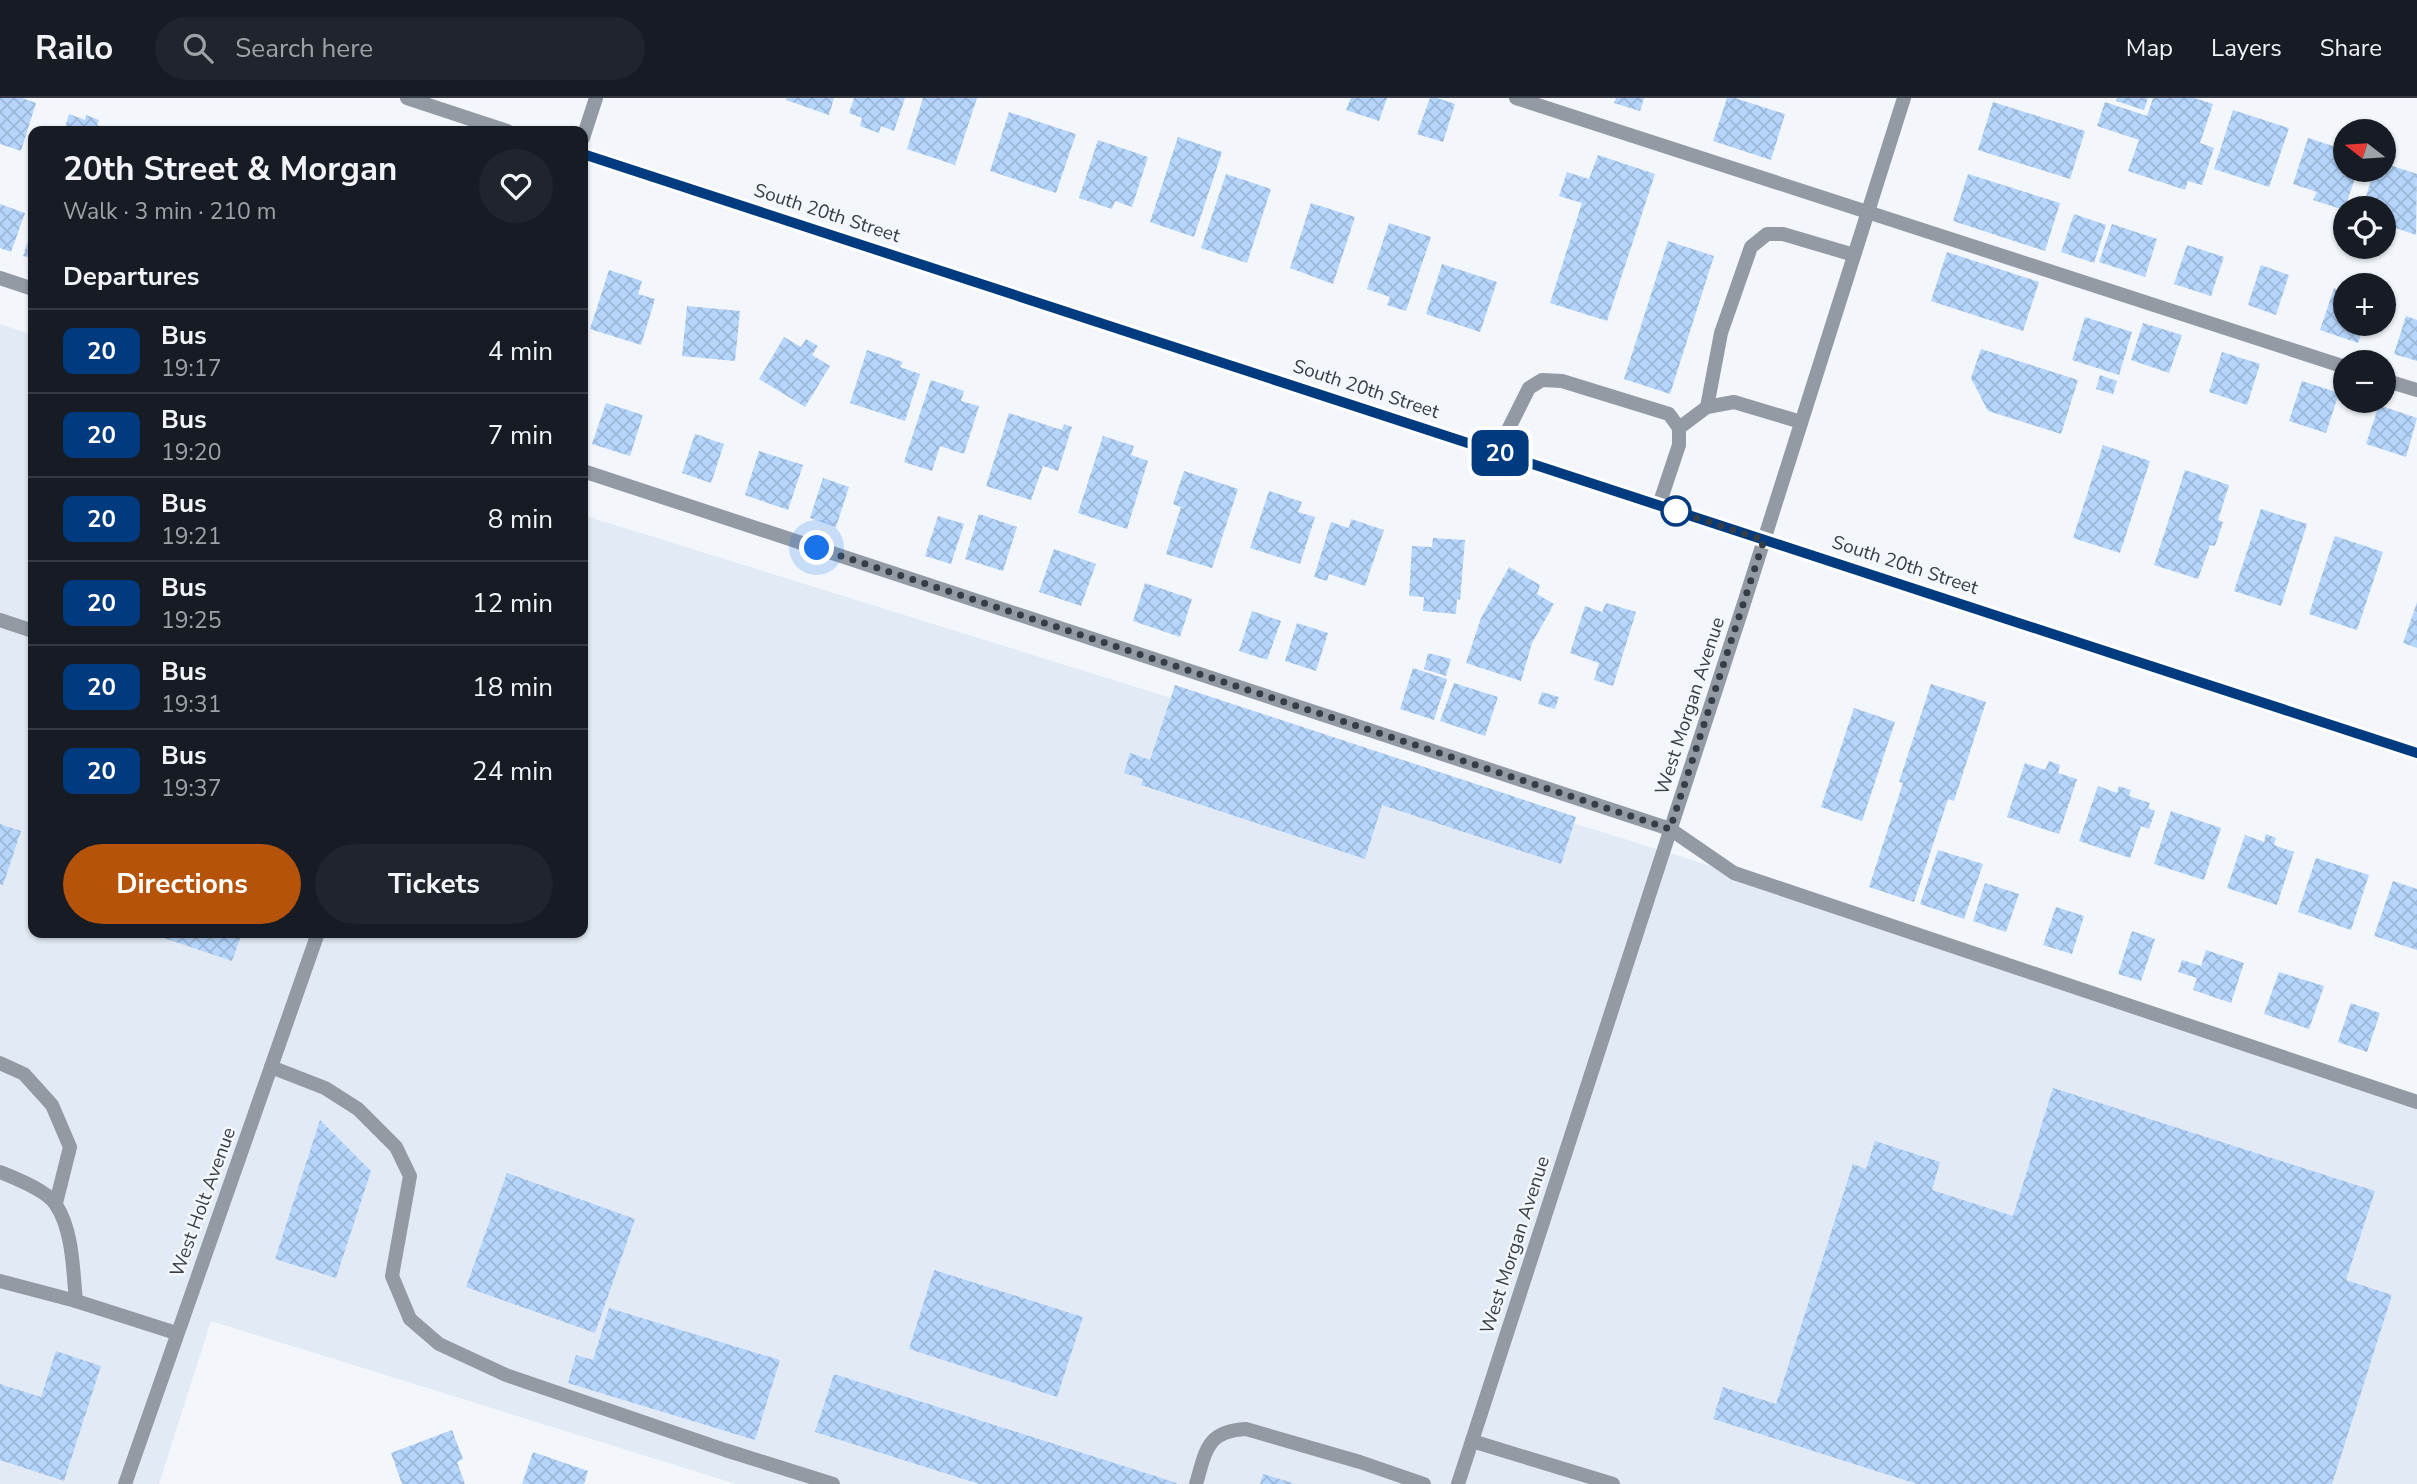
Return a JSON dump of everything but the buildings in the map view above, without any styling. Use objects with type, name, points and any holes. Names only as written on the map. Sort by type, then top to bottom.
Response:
[{"type":"street","points":[[407,98],[492,126]]},
{"type":"street","points":[[587,126],[596,98]]},
{"type":"street","points":[[1516,98],[2333,363]]},
{"type":"street","name":"West Morgan Avenue","points":[[1458,1484],[1764,540],[1904,98]]},
{"type":"street","name":"South 20th Street","points":[[588,156],[2417,753]]},
{"type":"street","points":[[1707,407],[1721,333],[1751,247],[1767,234],[1783,234],[1854,255]]},
{"type":"street","points":[[0,278],[28,287]]},
{"type":"street","points":[[1497,452],[1529,388],[1542,380],[1562,381],[1669,414],[1679,428],[1679,445],[1659,505]]},
{"type":"street","points":[[2396,384],[2417,390]]},
{"type":"street","points":[[1679,428],[1707,407],[1734,402],[1801,422]]},
{"type":"street","points":[[588,473],[1670,829],[1734,873],[2417,1102]]},
{"type":"street","points":[[0,620],[28,629]]},
{"type":"street","name":"West Holt Avenue","points":[[125,1484],[316,938]]},
{"type":"street","points":[[0,1063],[24,1074],[51,1105],[70,1147],[56,1203],[68,1235],[76,1301]]},
{"type":"street","points":[[271,1067],[325,1088],[358,1109],[396,1147],[410,1176],[392,1276],[410,1319],[439,1344],[506,1376],[833,1484]]},
{"type":"street","points":[[0,1172],[24,1181],[56,1203]]},
{"type":"street","points":[[0,1281],[76,1301],[176,1333]]},
{"type":"street","points":[[1196,1484],[1209,1444],[1228,1430],[1246,1429],[1360,1462],[1424,1484]]},
{"type":"street","points":[[1472,1441],[1613,1484]]},
{"type":"shaded area","points":[[0,324],[28,333],[28,938],[588,938],[588,517],[1734,873],[2417,1102],[2417,1484],[736,1484],[211,1321],[159,1484],[0,1484]]},
{"type":"bus line","name":"20","points":[[588,156],[2417,753]]},
{"type":"route","points":[[817,548],[1670,829],[1764,540],[1676,511]]}]
